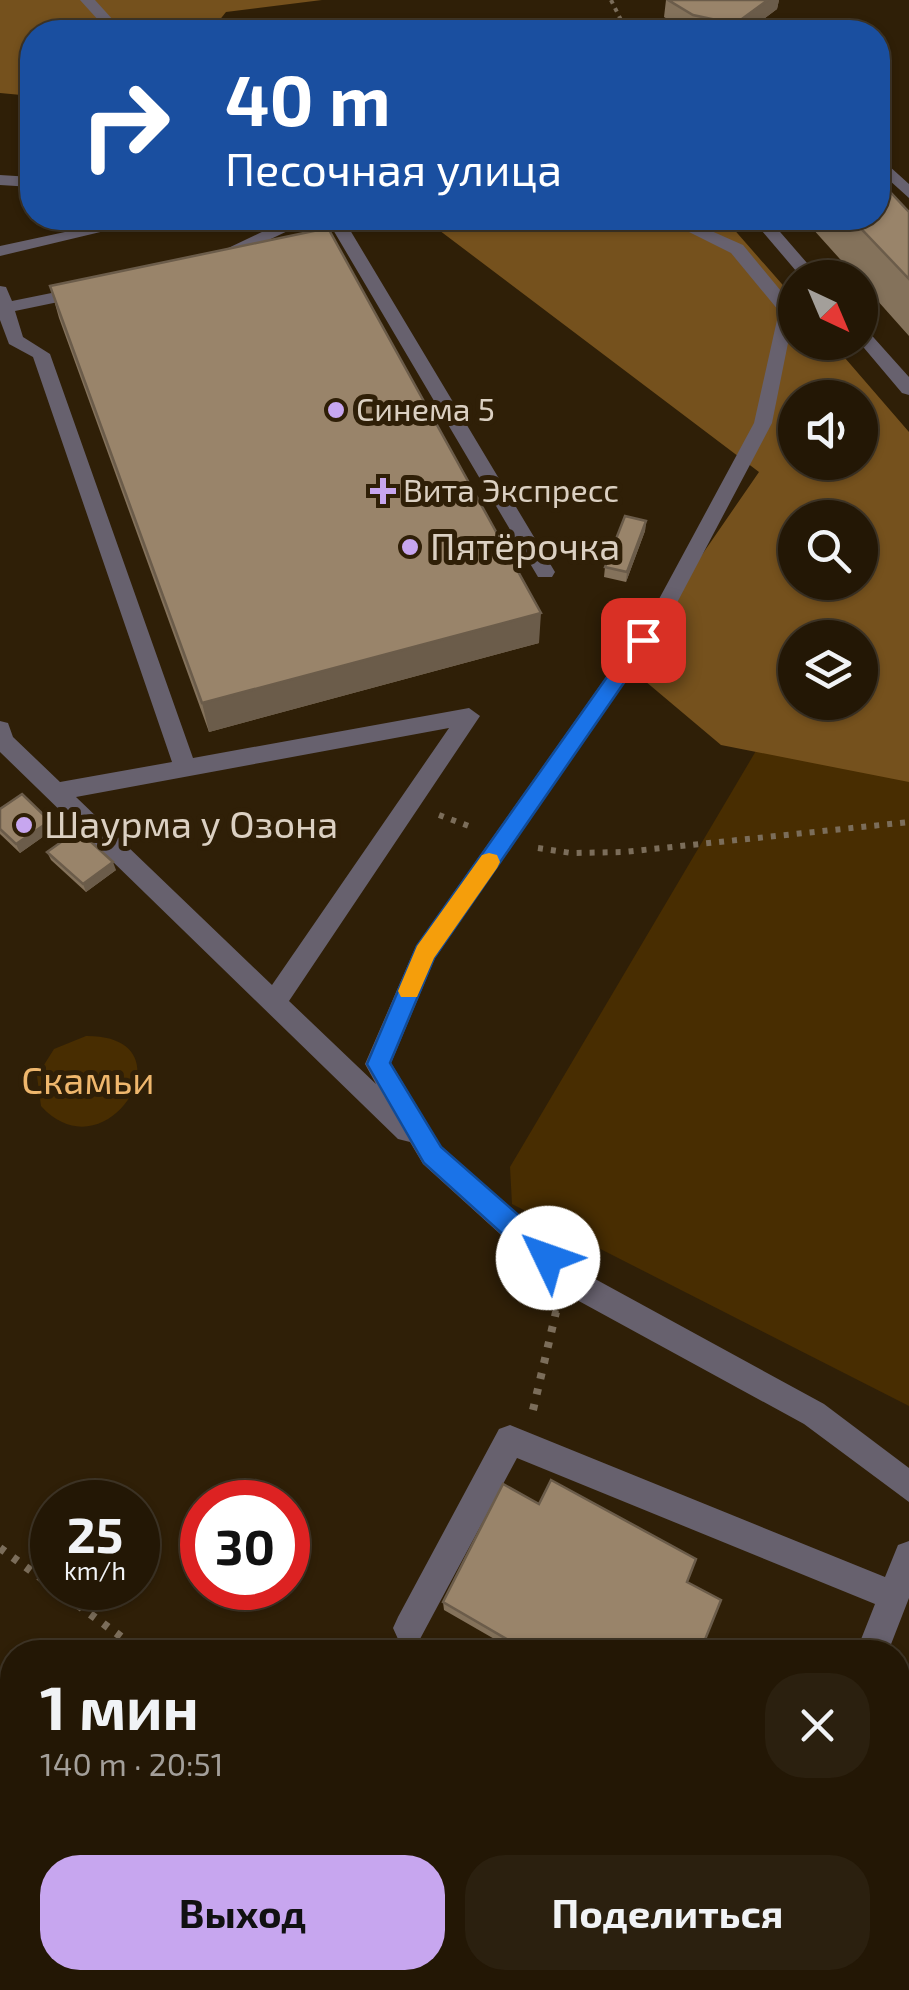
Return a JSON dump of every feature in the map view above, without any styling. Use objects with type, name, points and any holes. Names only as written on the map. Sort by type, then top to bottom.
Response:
[{"type":"street","points":[[88,0],[106,20]]},
{"type":"street","points":[[890,174],[909,193]]},
{"type":"street","points":[[0,251],[95,230]]},
{"type":"street","points":[[197,267],[272,230]]},
{"type":"street","points":[[343,230],[545,572]]},
{"type":"street","points":[[695,230],[737,249],[778,299]]},
{"type":"street","points":[[770,230],[797,260]]},
{"type":"street","points":[[792,254],[792,260]]},
{"type":"street","points":[[101,288],[3,299],[15,340],[41,354],[185,768]]},
{"type":"street","points":[[878,354],[909,389]]},
{"type":"street","points":[[432,1155],[378,1064],[425,953],[660,616],[763,423],[778,356]]},
{"type":"street","points":[[56,792],[469,716],[274,1003]]},
{"type":"street","points":[[0,729],[3,741],[274,1003],[432,1155],[576,1284],[814,1414],[909,1487]]},
{"type":"street","points":[[409,1628],[510,1440],[894,1596]]},
{"type":"street","points":[[877,1640],[909,1556]]},
{"type":"path","points":[[410,804],[504,840],[570,854],[624,852],[909,822]]},
{"type":"path","points":[[524,1446],[560,1296]]},
{"type":"path","points":[[0,1548],[126,1640]]},
{"type":"green space","points":[[778,714],[778,720],[849,720],[909,740],[909,1406],[512,1204],[510,1167]]},
{"type":"green space","name":"Скамьи","points":[[86,1036],[118,1042],[134,1057],[137,1077],[129,1098],[113,1116],[91,1126],[66,1124],[41,1106],[37,1076],[54,1049]]},
{"type":"shaded area","points":[[0,0],[322,0],[226,12],[220,20],[20,20],[20,95],[0,93]]},
{"type":"shaded area","points":[[439,230],[735,230],[778,280],[778,360],[847,360],[864,380],[778,380],[778,480],[878,480],[878,396],[909,432],[909,782],[721,745],[626,665],[759,472]]},
{"type":"building","points":[[668,0],[768,0],[740,20],[693,15]]},
{"type":"building","points":[[890,192],[909,212],[909,279],[862,230],[890,230]]},
{"type":"building","points":[[329,230],[541,613],[202,703],[50,286]]},
{"type":"building","points":[[625,516],[646,521],[627,572],[605,567]]},
{"type":"building","name":"Шаурма у Озона","points":[[22,794],[50,821],[16,844],[0,829],[0,809]]},
{"type":"building","points":[[78,830],[113,862],[83,884],[47,852]]},
{"type":"building","points":[[551,1480],[696,1559],[687,1582],[721,1600],[705,1640],[508,1640],[443,1602],[503,1484],[539,1504]]},
{"type":"slow traffic","points":[[409,991],[425,953],[489,862]]},
{"type":"place","name":"Синема 5","points":[[336,410]]},
{"type":"place","name":"Вита Экспресс","points":[[383,491]]},
{"type":"place","name":"Пятёрочка","points":[[410,547]]},
{"type":"place","name":"Шаурма у Озона","points":[[24,825]]},
{"type":"route","points":[[548,1258],[432,1155],[378,1064],[425,953],[643,640]]}]
